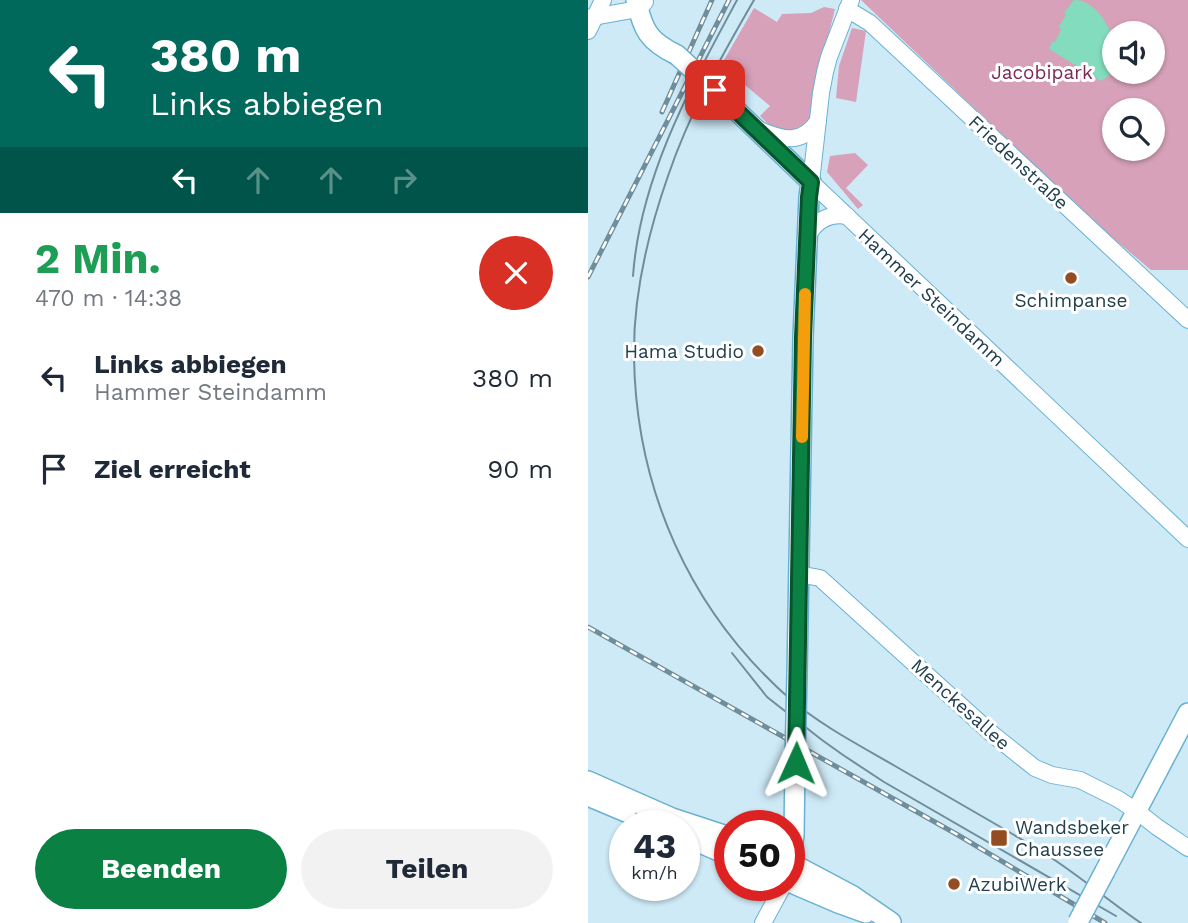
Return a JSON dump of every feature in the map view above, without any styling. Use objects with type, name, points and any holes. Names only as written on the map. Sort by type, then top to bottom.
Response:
[{"type":"main road","name":"Hammer Steindamm","points":[[642,2],[643,26],[660,47],[677,55],[811,182]]},
{"type":"main road","points":[[795,810],[803,337],[811,182]]},
{"type":"main road","points":[[1078,923],[1188,713]]},
{"type":"main road","points":[[588,781],[672,818],[714,832]]},
{"type":"main road","points":[[588,796],[621,810]]},
{"type":"main road","points":[[805,870],[853,896],[892,923]]},
{"type":"main road","points":[[805,889],[892,923]]},
{"type":"street","points":[[596,10],[642,2]]},
{"type":"street","points":[[811,182],[825,72],[849,5]]},
{"type":"street","name":"Friedenstraße","points":[[849,5],[1188,320]]},
{"type":"street","points":[[757,129],[781,139],[793,139],[811,130],[818,121]]},
{"type":"street","name":"Hammer Steindamm","points":[[811,182],[1188,539]]},
{"type":"street","points":[[807,239],[812,228],[821,221],[836,215],[847,216]]},
{"type":"street","name":"Menckesallee","points":[[798,574],[820,578],[991,733],[1035,768],[1052,775],[1080,780],[1118,799],[1188,848]]},
{"type":"street","points":[[763,923],[775,901]]},
{"type":"green space","name":"Jacobipark","points":[[861,0],[1188,0],[1188,270],[1151,270],[1089,218]]},
{"type":"green space","points":[[824,7],[835,9],[816,85],[812,118],[797,134],[772,128],[760,116],[770,106],[720,67],[754,8],[777,22],[782,14],[811,13]]},
{"type":"green space","points":[[852,28],[866,31],[856,102],[836,98],[839,66]]},
{"type":"green space","points":[[855,153],[868,165],[846,188],[863,205],[858,209],[827,172],[830,156]]},
{"type":"shaded area","points":[[1074,0],[1082,1],[1095,9],[1104,21],[1102,21],[1101,81],[1049,49],[1061,30],[1059,26],[1066,15],[1064,13]]},
{"type":"tram line","points":[[633,276],[646,203],[670,133],[737,0]]},
{"type":"tram line","points":[[754,0],[706,86],[676,153],[654,220],[639,288],[634,334],[637,406],[645,454],[675,545],[697,587],[724,627],[755,664],[790,699],[841,735],[1044,853],[1141,923]]},
{"type":"tram line","points":[[732,653],[767,697],[843,755],[884,782],[1116,916]]},
{"type":"railway","points":[[662,112],[712,0]]},
{"type":"railway","points":[[588,277],[729,0]]},
{"type":"railway","points":[[588,627],[958,835],[1105,923]]},
{"type":"slow traffic","points":[[802,437],[805,294]]},
{"type":"place","name":"Schimpanse","points":[[1071,278]]},
{"type":"place","name":"Hama Studio","points":[[758,351]]},
{"type":"place","name":"Wandsbeker Chaussee","points":[[999,838]]},
{"type":"place","name":"AzubiWerk","points":[[954,884]]},
{"type":"route","points":[[715,90],[811,182],[803,337],[796,763]]}]
